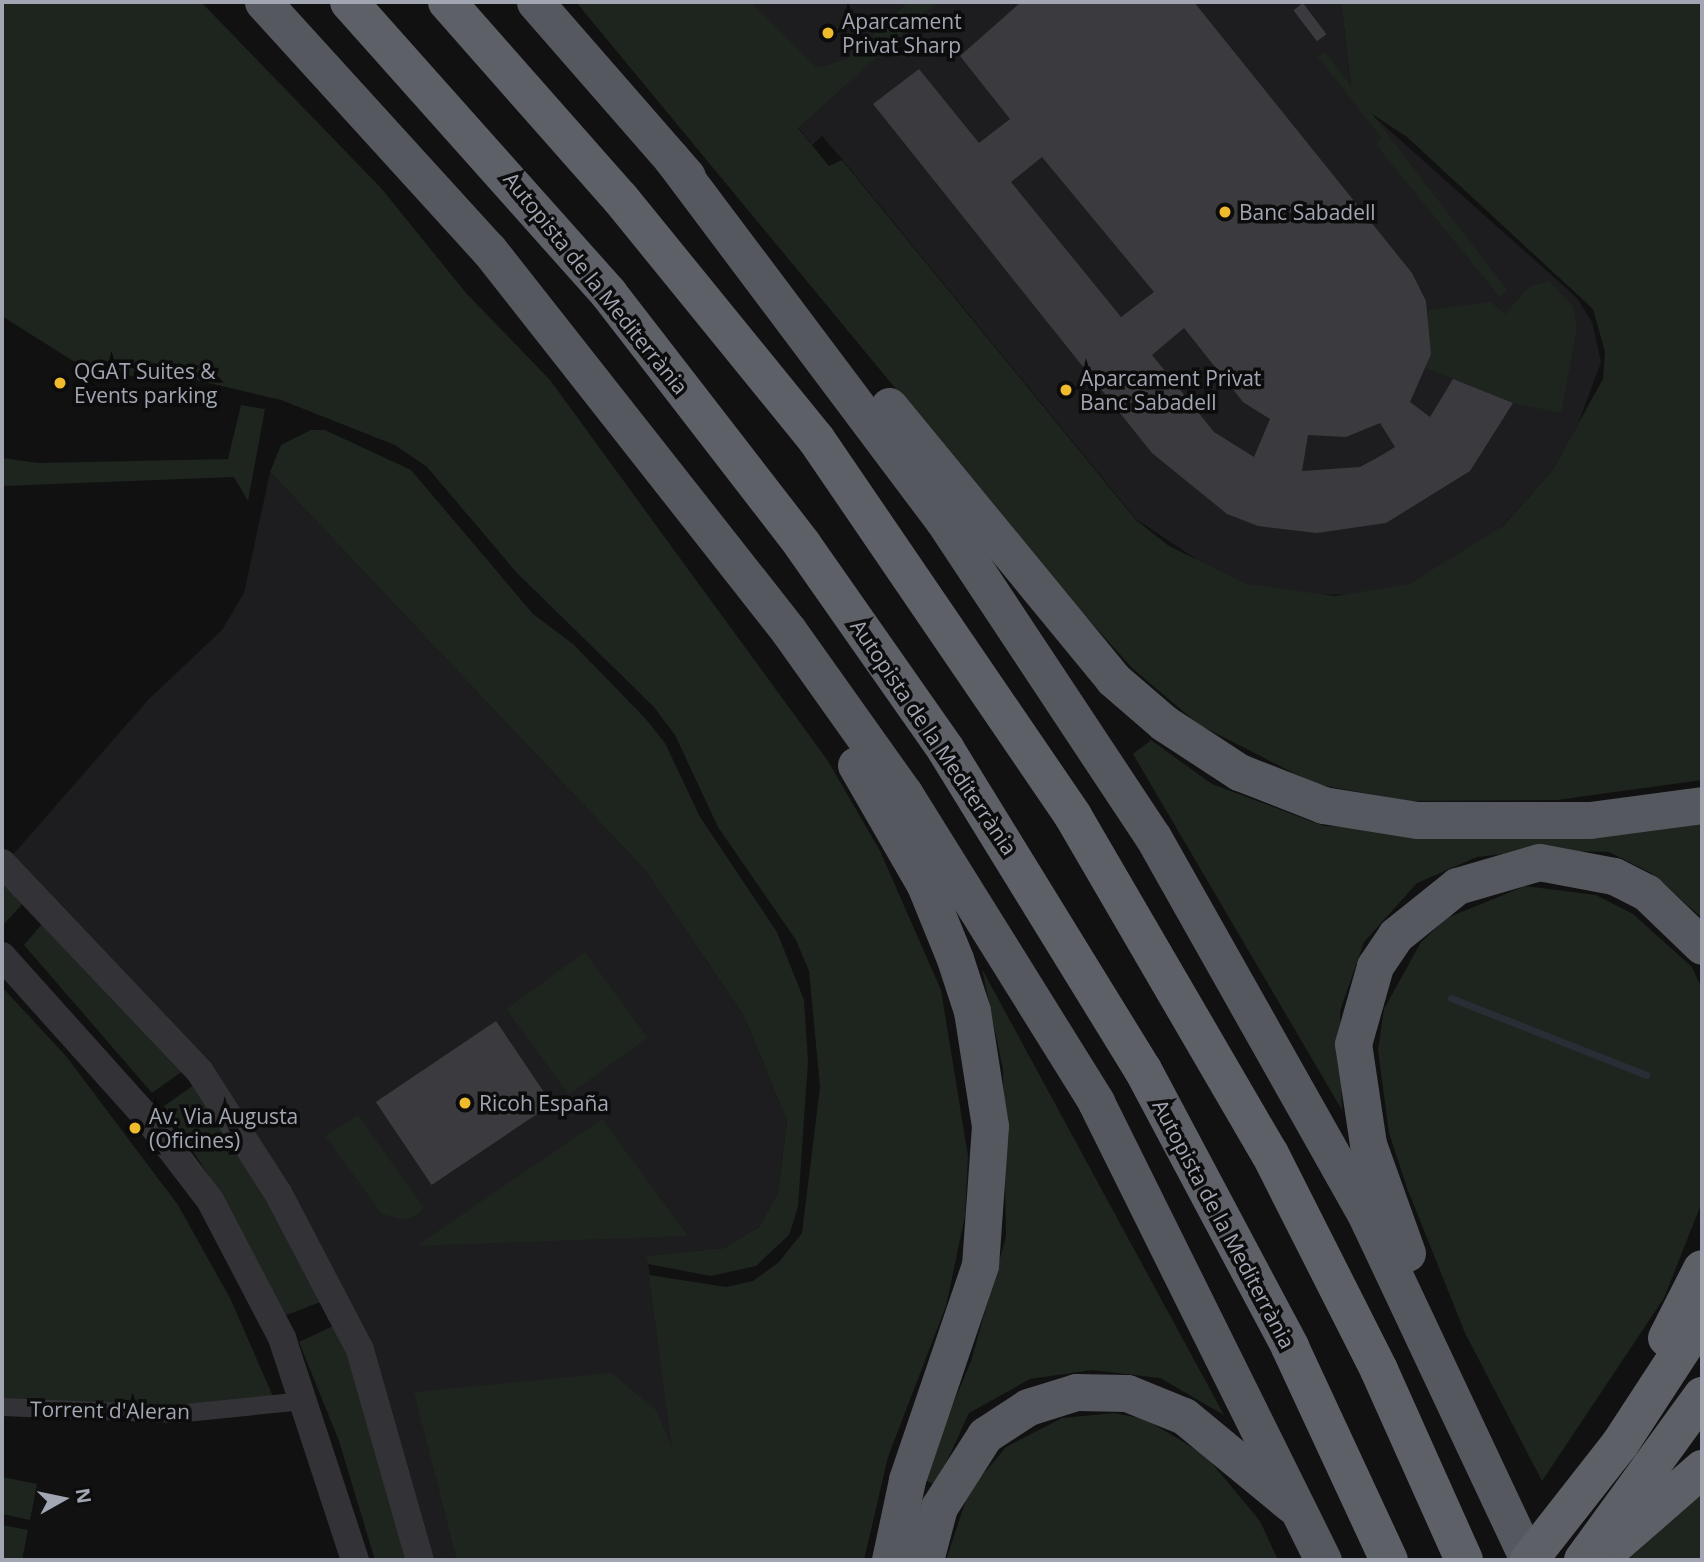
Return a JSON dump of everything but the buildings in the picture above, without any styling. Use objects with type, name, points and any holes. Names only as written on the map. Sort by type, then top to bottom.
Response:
[{"type":"highway","points":[[263,2],[489,250],[837,695],[1015,963],[1115,1138],[1323,1560]]},
{"type":"highway","name":"Autopista de la Mediterrània","points":[[349,2],[609,294],[802,544],[939,740],[1149,1082],[1290,1347],[1389,1560]]},
{"type":"highway","points":[[447,2],[620,198],[816,439],[1065,805],[1270,1154],[1379,1370],[1464,1560]]},
{"type":"highway","points":[[535,2],[671,158],[826,326],[1092,656],[1130,696],[1196,746],[1299,797],[1393,818],[1546,822],[1702,805]]},
{"type":"highway","points":[[671,158],[905,468],[1079,718],[1284,1060],[1437,1354],[1529,1560],[1567,1516],[1702,1318]]},
{"type":"highway","points":[[714,535],[925,885],[972,1011],[983,1067],[991,1173],[980,1265],[907,1480],[890,1560]]},
{"type":"highway","points":[[1437,1354],[1356,1090],[1353,1044],[1375,966],[1405,927],[1457,886],[1539,862],[1614,876],[1677,917],[1702,946]]},
{"type":"highway","points":[[1567,1516],[1702,1269]]},
{"type":"highway","points":[[925,1560],[939,1507],[985,1435],[1028,1406],[1076,1392],[1127,1393],[1184,1416],[1304,1517]]},
{"type":"highway","points":[[1583,1560],[1702,1396]]},
{"type":"highway","points":[[1598,1560],[1702,1469]]},
{"type":"street","points":[[2,863],[200,1072],[278,1193],[360,1350],[420,1560]]},
{"type":"street","points":[[2,957],[144,1114],[210,1200],[282,1338],[355,1560]]},
{"type":"street","name":"Torrent d'Aleran","points":[[2,1407],[176,1414],[303,1401]]},
{"type":"shaded area","points":[[2,2],[201,2],[381,188],[466,293],[550,380],[828,761],[880,851],[941,990],[968,1156],[965,1216],[946,1306],[888,1457],[864,1560],[457,1560],[414,1392],[611,1373],[656,1410],[672,1448],[649,1275],[726,1287],[753,1281],[779,1262],[802,1233],[820,1087],[809,971],[796,940],[718,827],[675,735],[654,707],[517,573],[427,467],[395,445],[281,400],[196,380],[117,375],[73,361],[2,316]]},
{"type":"shaded area","points":[[576,2],[751,2],[817,68],[847,59],[909,2],[938,2],[798,128],[829,166],[842,160],[1136,520],[1169,546],[1247,584],[1335,596],[1409,584],[1503,526],[1552,471],[1603,379],[1605,352],[1593,309],[1407,137],[1372,114],[1507,290],[1500,297],[1376,145],[1381,137],[1317,56],[1325,52],[1351,86],[1341,2],[1702,2],[1702,780],[1557,800],[1409,801],[1315,784],[1198,724],[1132,668],[1058,585]]},
{"type":"shaded area","points":[[703,2],[1341,2],[1351,88],[1370,113],[1577,298],[1592,322],[1601,362],[1578,424],[1552,471],[1499,530],[1409,584],[1367,594],[1295,595],[1247,584],[1205,565],[1136,519],[842,159],[822,136],[812,145]]},
{"type":"shaded area","points":[[1549,281],[1573,306],[1577,328],[1561,413],[1513,403],[1426,368],[1428,310],[1491,302],[1505,314],[1530,286]]},
{"type":"shaded area","points":[[241,405],[265,409],[248,501],[234,477],[2,486],[2,458],[38,463],[228,459]]},
{"type":"shaded area","points":[[311,430],[325,430],[411,470],[533,614],[573,644],[645,718],[665,743],[700,817],[777,932],[804,1000],[808,1061],[798,1207],[789,1235],[756,1266],[711,1276],[648,1264],[646,1256],[724,1248],[759,1227],[778,1192],[787,1121],[744,1016],[645,870],[270,472],[281,445]]},
{"type":"shaded area","points":[[270,472],[645,870],[744,1016],[787,1121],[778,1192],[759,1227],[724,1248],[647,1256],[692,1560],[420,1560],[360,1350],[200,1072],[4,865],[148,700],[222,630],[244,593]]},
{"type":"shaded area","points":[[1151,740],[1212,784],[1324,826],[1609,836],[1702,820],[1702,918],[1651,873],[1609,852],[1539,850],[1477,857],[1417,883],[1364,942],[1340,1011],[1342,1110],[1133,754]]},
{"type":"shaded area","points":[[2,877],[26,900],[3,925],[2,924]]},
{"type":"shaded area","points":[[1525,886],[1596,895],[1633,914],[1692,967],[1702,989],[1702,1202],[1664,1298],[1542,1481],[1465,1333],[1407,1188],[1389,1133],[1378,1050],[1384,1009],[1421,942],[1447,918]]},
{"type":"shaded area","points":[[48,917],[187,1068],[152,1093],[24,945]]},
{"type":"shaded area","points":[[585,952],[647,1038],[569,1095],[507,1009]]},
{"type":"shaded area","points":[[982,969],[1224,1415],[1160,1378],[1092,1370],[1030,1379],[969,1413],[936,1485],[922,1479],[971,1361],[1006,1237],[1003,1069]]},
{"type":"shaded area","points":[[2,987],[66,1056],[178,1205],[230,1298],[275,1401],[176,1414],[2,1407]]},
{"type":"shaded area","points":[[198,1082],[237,1146],[323,1301],[284,1316],[213,1182],[164,1106]]},
{"type":"shaded area","points":[[358,1115],[424,1208],[416,1215],[404,1220],[382,1214],[325,1136]]},
{"type":"shaded area","points":[[602,1119],[688,1236],[416,1246]]},
{"type":"shaded area","points":[[335,1325],[362,1385],[410,1560],[375,1560],[339,1441],[299,1342]]},
{"type":"shaded area","points":[[1114,1413],[1145,1419],[1205,1455],[1260,1521],[1278,1560],[946,1560],[969,1491],[1006,1447],[1062,1418]]},
{"type":"shaded area","points":[[2,1477],[37,1484],[30,1520],[2,1514]]},
{"type":"shaded area","points":[[1702,1491],[1702,1560],[1628,1560],[1671,1513]]},
{"type":"shaded area","points":[[2,1525],[28,1530],[22,1560],[2,1560]]},
{"type":"waterway","points":[[1451,998],[1646,1075]]},
{"type":"place","name":"Aparcament Privat Sharp","points":[[828,33]]},
{"type":"place","name":"Banc Sabadell","points":[[1225,212]]},
{"type":"place","name":"QGAT Suites & Events parking","points":[[60,383]]},
{"type":"place","name":"Aparcament Privat Banc Sabadell","points":[[1066,390]]},
{"type":"place","name":"Ricoh España","points":[[465,1103]]},
{"type":"place","name":"Av. Via Augusta (Oficines)","points":[[135,1128]]}]
